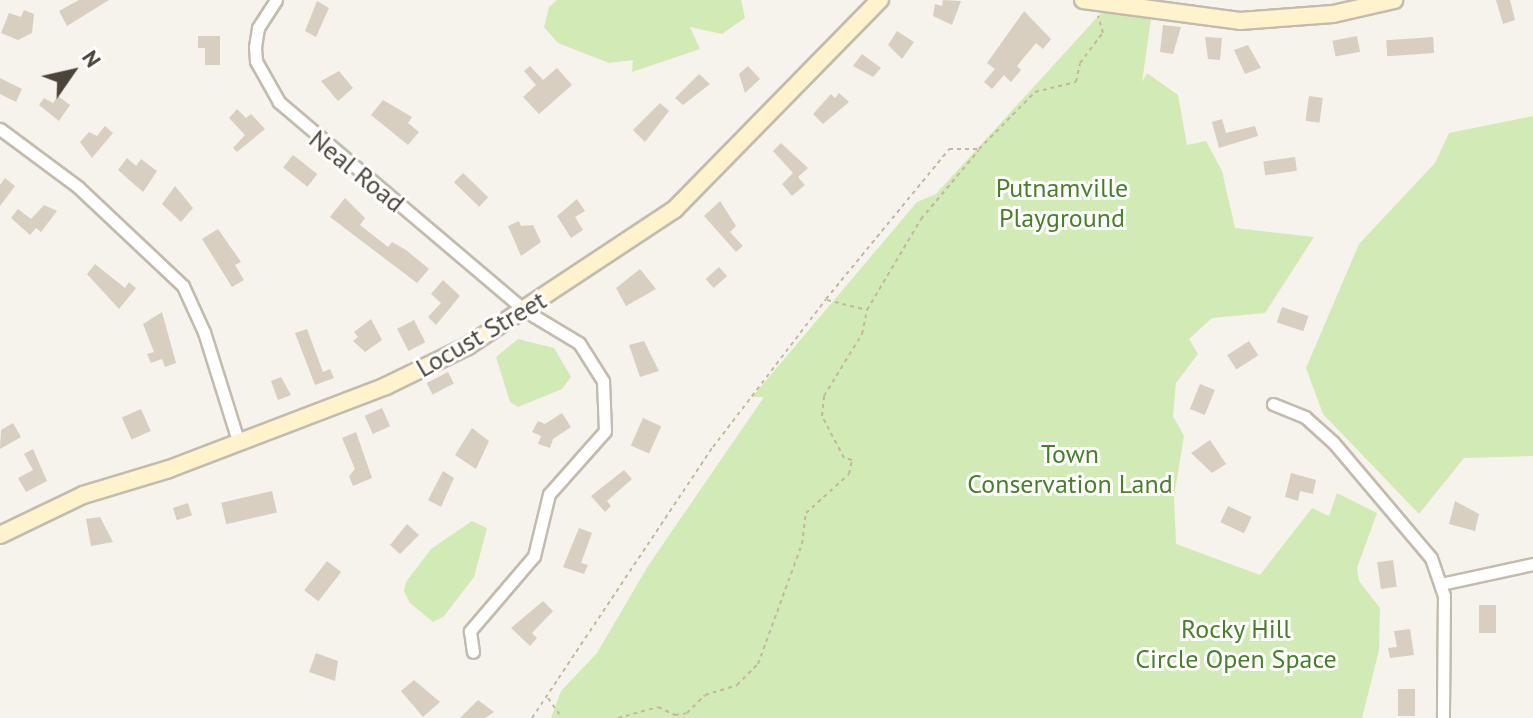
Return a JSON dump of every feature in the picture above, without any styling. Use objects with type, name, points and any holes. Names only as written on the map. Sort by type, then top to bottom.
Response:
[{"type":"main road","name":"Locust Street","points":[[0,535],[83,495],[239,444],[426,369],[524,310],[675,209],[880,0]]},
{"type":"main road","points":[[1083,0],[1240,21],[1333,14],[1394,0]]},
{"type":"street","name":"Neal Road","points":[[276,0],[258,28],[255,47],[261,73],[279,102],[524,310],[588,355],[607,395],[605,431],[549,494],[534,556],[470,631],[473,652]]},
{"type":"street","points":[[0,129],[78,187],[183,286],[204,332],[239,444]]},
{"type":"street","points":[[1273,404],[1305,417],[1333,442],[1423,545],[1441,584],[1443,718]]},
{"type":"street","points":[[1441,584],[1533,564]]},
{"type":"path","points":[[618,718],[658,707],[675,715],[687,713],[705,695],[737,685],[758,664],[802,544],[806,513],[849,474],[852,460],[844,458],[822,416],[823,406],[862,334],[867,310],[921,219],[979,149],[1045,86],[1076,82],[1080,63],[1103,33],[1099,17],[1089,11],[1091,1]]},
{"type":"path","points":[[532,718],[713,447],[826,299],[949,149],[979,149]]},
{"type":"path","points":[[826,299],[867,310]]},
{"type":"path","points":[[547,697],[562,718]]},
{"type":"green space","points":[[557,0],[741,0],[745,18],[722,34],[690,27],[700,49],[632,72],[633,60],[609,63],[558,43],[544,27],[549,7]]},
{"type":"green space","points":[[1102,12],[1151,19],[1142,82],[1147,73],[1178,95],[1187,145],[1206,141],[1222,171],[1235,228],[1314,237],[1265,313],[1212,318],[1189,339],[1198,354],[1176,383],[1173,416],[1184,436],[1174,497],[1176,544],[1260,575],[1312,508],[1329,516],[1337,493],[1377,513],[1357,568],[1359,581],[1380,608],[1379,650],[1362,718],[551,718],[561,691],[597,653],[648,566],[764,397],[752,397],[917,202],[936,194]]},
{"type":"green space","points":[[1533,116],[1533,456],[1464,458],[1419,514],[1323,414],[1306,368],[1359,244],[1435,163],[1449,133]]},
{"type":"green space","points":[[518,339],[554,348],[571,377],[562,389],[518,407],[510,402],[496,357]]},
{"type":"green space","points":[[472,521],[487,528],[474,577],[444,616],[433,622],[410,603],[404,591],[406,582],[431,549]]},
{"type":"building","points":[[79,0],[109,0],[67,26],[59,11]]},
{"type":"building","points":[[943,0],[961,1],[952,25],[933,16],[935,4],[942,6]]},
{"type":"building","points":[[1496,0],[1510,0],[1515,20],[1503,24]]},
{"type":"building","points":[[317,1],[329,8],[316,37],[305,31]]},
{"type":"building","points":[[24,10],[34,14],[32,33],[18,40],[1,33],[9,13],[21,17]]},
{"type":"building","points":[[1024,11],[1051,39],[1043,49],[1036,43],[1017,66],[1021,70],[1011,82],[1004,75],[992,89],[984,82],[995,69],[987,63]]},
{"type":"building","points":[[1163,25],[1181,27],[1173,54],[1160,52]]},
{"type":"building","points":[[897,31],[914,42],[902,59],[888,45]]},
{"type":"building","points":[[198,36],[220,36],[220,65],[205,65],[205,48],[198,48]]},
{"type":"building","points":[[1357,36],[1360,52],[1336,56],[1332,41]]},
{"type":"building","points":[[1205,37],[1222,38],[1220,60],[1208,59]]},
{"type":"building","points":[[1433,37],[1434,53],[1387,56],[1386,40]]},
{"type":"building","points":[[1248,45],[1261,68],[1245,74],[1234,50]]},
{"type":"building","points":[[862,54],[881,68],[873,77],[853,66]]},
{"type":"building","points":[[530,66],[543,80],[557,68],[572,85],[539,114],[523,97],[536,85],[524,71]]},
{"type":"building","points":[[748,66],[760,79],[745,93],[739,74]]},
{"type":"building","points":[[339,71],[353,88],[338,101],[321,81]]},
{"type":"building","points":[[699,74],[710,84],[683,105],[675,98]]},
{"type":"building","points":[[0,78],[22,89],[16,102],[0,94]]},
{"type":"building","points":[[839,93],[849,102],[823,124],[813,114],[831,94],[835,98]]},
{"type":"building","points":[[58,96],[70,105],[59,121],[39,105],[44,98],[53,103]]},
{"type":"building","points":[[1309,96],[1323,98],[1319,123],[1306,121]]},
{"type":"building","points":[[383,100],[412,117],[408,123],[419,132],[408,145],[371,115]]},
{"type":"building","points":[[660,103],[669,111],[645,142],[633,130]]},
{"type":"building","points":[[237,109],[246,118],[251,114],[265,129],[237,152],[233,148],[245,135],[229,118]]},
{"type":"building","points":[[1222,119],[1226,133],[1255,126],[1258,136],[1219,148],[1212,122]]},
{"type":"building","points":[[105,126],[113,133],[92,158],[80,142],[89,132],[97,136]]},
{"type":"building","points":[[781,143],[808,168],[798,177],[805,185],[792,196],[782,184],[793,173],[773,151]]},
{"type":"building","points":[[293,155],[317,174],[308,187],[283,168]]},
{"type":"building","points":[[1295,157],[1297,171],[1265,175],[1263,161]]},
{"type":"building","points":[[127,158],[136,166],[141,159],[157,171],[143,192],[118,170]]},
{"type":"building","points":[[463,173],[488,197],[479,207],[454,182]]},
{"type":"building","points":[[5,178],[15,186],[0,206],[0,185]]},
{"type":"building","points":[[175,186],[193,208],[181,222],[162,204]]},
{"type":"building","points":[[345,198],[365,218],[360,225],[388,247],[392,242],[406,250],[429,269],[417,283],[330,217]]},
{"type":"building","points":[[577,199],[585,211],[575,217],[583,230],[571,238],[557,216]]},
{"type":"building","points":[[720,201],[736,226],[730,232],[743,246],[736,252],[704,216]]},
{"type":"building","points":[[44,205],[57,211],[41,232],[36,228],[30,235],[11,218],[18,209],[31,219]]},
{"type":"building","points":[[519,221],[521,226],[533,225],[541,242],[521,256],[508,226]]},
{"type":"building","points":[[218,229],[241,262],[235,265],[244,280],[232,287],[202,239]]},
{"type":"building","points":[[95,264],[125,288],[129,282],[136,288],[119,309],[87,274]]},
{"type":"building","points":[[719,267],[727,276],[714,288],[706,279]]},
{"type":"building","points":[[640,269],[656,289],[626,306],[616,288]]},
{"type":"building","points":[[443,280],[460,296],[436,325],[428,317],[441,303],[431,294]]},
{"type":"building","points":[[1282,307],[1308,316],[1303,331],[1277,322]]},
{"type":"building","points":[[162,312],[176,363],[165,367],[162,359],[151,363],[147,354],[154,352],[143,324]]},
{"type":"building","points":[[371,319],[382,340],[365,352],[353,341],[358,337],[354,332]]},
{"type":"building","points":[[414,320],[425,342],[408,351],[397,329]]},
{"type":"building","points":[[307,329],[323,372],[330,369],[334,378],[315,385],[295,333]]},
{"type":"building","points":[[644,341],[659,371],[640,377],[629,345]]},
{"type":"building","points":[[1249,341],[1258,355],[1236,369],[1227,355]]},
{"type":"building","points":[[448,372],[454,384],[433,394],[427,383]]},
{"type":"building","points":[[281,377],[291,395],[278,400],[271,381]]},
{"type":"building","points":[[1200,384],[1215,390],[1205,415],[1190,409]]},
{"type":"building","points":[[382,408],[390,426],[373,434],[365,416]]},
{"type":"building","points":[[141,409],[151,431],[132,439],[122,418]]},
{"type":"building","points":[[562,413],[571,427],[553,439],[550,448],[538,444],[541,436],[532,432],[538,421],[545,424]]},
{"type":"building","points":[[643,418],[661,426],[649,454],[631,445]]},
{"type":"building","points":[[13,423],[21,437],[0,449],[1,430]]},
{"type":"building","points":[[472,428],[489,441],[476,469],[455,455]]},
{"type":"building","points":[[356,432],[372,478],[353,486],[349,476],[355,469],[342,438]]},
{"type":"building","points":[[1210,440],[1226,464],[1212,473],[1191,453]]},
{"type":"building","points":[[33,449],[47,481],[26,492],[18,478],[33,470],[24,454]]},
{"type":"building","points":[[624,470],[632,479],[607,501],[611,506],[605,512],[591,496]]},
{"type":"building","points":[[443,471],[454,478],[441,507],[428,500]]},
{"type":"building","points":[[1291,473],[1316,480],[1313,494],[1300,491],[1298,501],[1285,497]]},
{"type":"building","points":[[272,491],[277,512],[226,524],[221,503]]},
{"type":"building","points":[[1455,501],[1479,514],[1475,531],[1449,524]]},
{"type":"building","points":[[188,503],[192,515],[177,520],[173,508]]},
{"type":"building","points":[[1228,506],[1252,517],[1244,533],[1220,522]]},
{"type":"building","points":[[100,517],[113,542],[91,546],[86,519]]},
{"type":"building","points":[[407,524],[419,535],[400,554],[390,545]]},
{"type":"building","points":[[579,528],[592,533],[581,563],[588,565],[584,574],[563,567]]},
{"type":"building","points":[[1393,560],[1397,587],[1381,589],[1377,562]]},
{"type":"building","points":[[327,561],[341,572],[318,601],[304,590]]},
{"type":"building","points":[[543,601],[553,611],[532,633],[537,638],[530,646],[511,628]]},
{"type":"building","points":[[1479,605],[1496,605],[1496,633],[1479,633]]},
{"type":"building","points":[[1410,629],[1414,655],[1390,658],[1388,648],[1397,647],[1394,631]]},
{"type":"building","points":[[316,653],[338,661],[335,681],[309,672]]},
{"type":"building","points":[[414,680],[440,702],[423,717],[401,691]]},
{"type":"building","points":[[1398,689],[1415,689],[1415,716],[1398,716]]},
{"type":"building","points":[[478,700],[494,712],[485,718],[460,718]]},
{"type":"park label","name":"Putnamville Playground","points":[[1062,203]]},
{"type":"park label","name":"Town Conservation Land","points":[[1070,469]]},
{"type":"park label","name":"Rocky Hill Circle Open Space","points":[[1236,644]]}]
